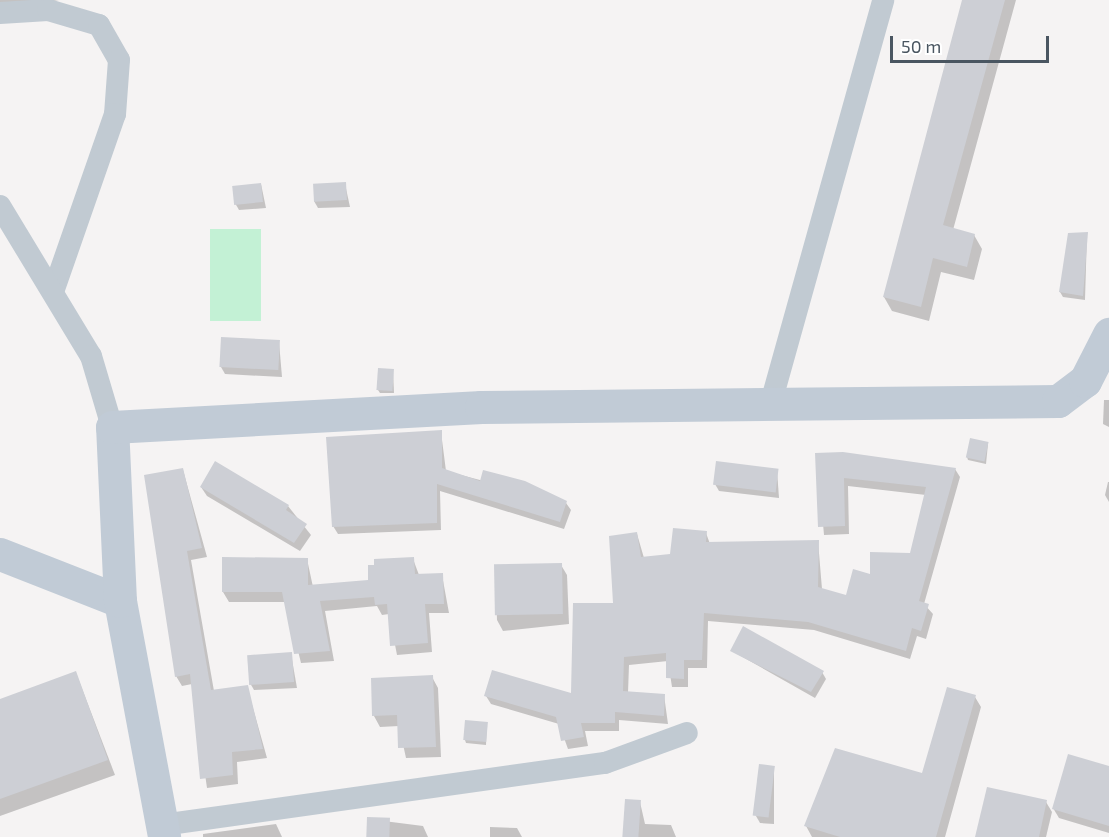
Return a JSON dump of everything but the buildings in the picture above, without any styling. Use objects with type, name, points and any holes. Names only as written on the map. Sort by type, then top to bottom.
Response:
[{"type":"street","points":[[770,406],[883,0]]},
{"type":"street","points":[[0,13],[48,10],[99,25],[119,60],[115,114],[54,289]]},
{"type":"street","points":[[0,206],[54,289],[91,356],[112,427],[120,601],[163,831],[605,763],[687,733]]},
{"type":"street","points":[[112,427],[481,407],[770,406],[1058,401],[1086,381],[1109,334]]},
{"type":"street","points":[[0,554],[120,601]]},
{"type":"green space","points":[[210,229],[261,229],[261,321],[210,321]]}]
